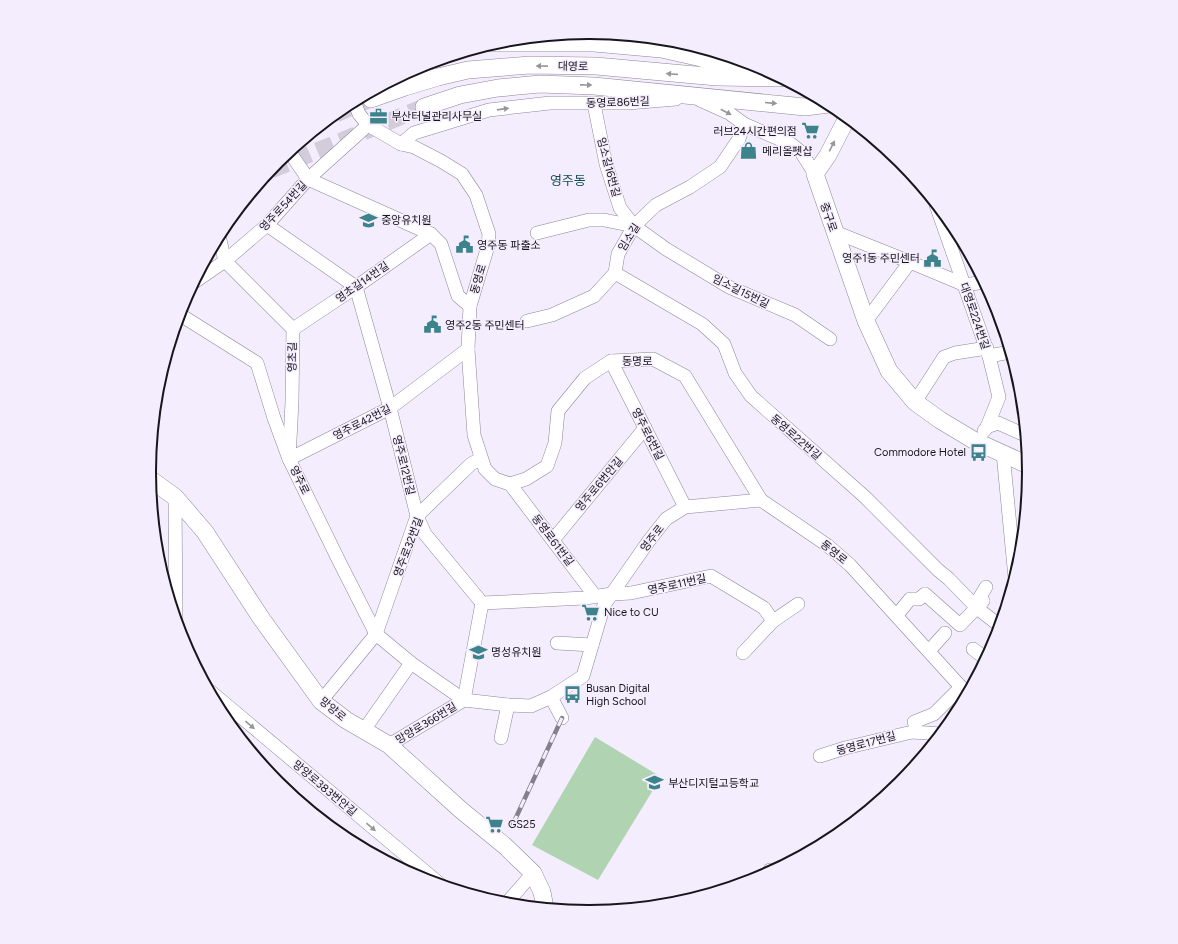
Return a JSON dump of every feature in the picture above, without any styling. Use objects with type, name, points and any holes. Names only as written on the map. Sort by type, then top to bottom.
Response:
[{"type":"main road","name":"대영로","points":[[374,96],[442,76],[468,70],[530,65],[596,66],[691,75],[767,77]]},
{"type":"main road","name":"대영로","points":[[424,107],[460,95],[498,88],[540,84],[594,86],[805,107],[819,105]]},
{"type":"main road","points":[[815,174],[828,154],[845,122]]},
{"type":"main road","name":"중구로","points":[[815,174],[866,321],[889,371],[915,402],[976,441],[1022,462]]},
{"type":"main road","name":"망양로","points":[[156,484],[175,497],[205,532],[261,618],[321,701],[346,720],[389,745],[445,796],[505,846],[533,873],[542,892],[544,902]]},
{"type":"street","points":[[531,43],[593,39]]},
{"type":"street","points":[[596,39],[687,57],[730,69],[755,78]]},
{"type":"street","points":[[687,57],[698,64],[702,70],[700,73],[691,75]]},
{"type":"street","points":[[692,96],[730,113],[744,124],[791,144],[801,152],[815,174]]},
{"type":"street","name":"동영로86번길","points":[[401,144],[414,133],[489,110],[550,103],[594,104],[646,102],[692,96]]},
{"type":"street","name":"동영로","points":[[361,104],[359,114],[368,125],[401,144],[414,147],[434,157],[462,174],[476,195],[490,234],[488,246],[470,306],[468,350],[474,435],[480,459],[485,469],[495,479],[510,484]]},
{"type":"street","name":"임소길16번길","points":[[594,104],[606,164],[620,208],[634,226]]},
{"type":"street","name":"임소길","points":[[615,273],[618,254],[634,226],[656,205],[690,187],[720,167],[739,139],[744,124]]},
{"type":"street","name":"영주로54번길","points":[[203,276],[225,261],[267,225],[308,179],[368,125]]},
{"type":"street","points":[[292,157],[308,179],[431,234],[441,244],[458,296],[470,306]]},
{"type":"street","points":[[536,233],[589,220],[604,220],[634,226]]},
{"type":"street","name":"대영로224번길","points":[[942,220],[988,352],[999,397],[987,427],[976,441]]},
{"type":"street","points":[[267,225],[356,287]]},
{"type":"street","name":"임소길15번길","points":[[634,226],[666,249],[729,287],[795,315],[830,339]]},
{"type":"street","points":[[835,232],[965,285],[978,283]]},
{"type":"street","name":"영초길14번길","points":[[293,329],[431,234]]},
{"type":"street","points":[[221,244],[225,261]]},
{"type":"street","name":"영초길","points":[[225,261],[293,329],[292,402],[289,459]]},
{"type":"street","points":[[866,321],[910,262]]},
{"type":"street","points":[[527,321],[552,315],[594,296],[615,273]]},
{"type":"street","name":"동영로22번길","points":[[615,273],[702,324],[724,344],[735,373],[751,396],[865,497],[977,608],[995,622]]},
{"type":"street","name":"영주로12번길","points":[[356,287],[390,408],[417,516],[425,534],[482,603]]},
{"type":"street","name":"영주로","points":[[185,318],[257,364],[289,459],[376,634],[411,663],[464,700],[531,706],[551,697],[583,676],[604,605],[666,519],[685,507],[761,500]]},
{"type":"street","name":"영주로42번길","points":[[289,459],[390,408],[468,350]]},
{"type":"street","points":[[915,402],[944,357],[955,353],[1005,352]]},
{"type":"street","name":"동명로","points":[[510,484],[526,479],[547,466],[555,443],[558,411],[585,378],[610,361],[653,359],[685,376],[761,500]]},
{"type":"street","name":"영주로6번길","points":[[610,361],[685,507]]},
{"type":"street","points":[[987,427],[998,423],[1020,433]]},
{"type":"street","name":"영주로6번안길","points":[[552,540],[645,428]]},
{"type":"street","points":[[1003,453],[1013,559]]},
{"type":"street","name":"영주로32번길","points":[[376,634],[417,516],[471,464],[480,459]]},
{"type":"street","name":"동영로61번길","points":[[510,484],[596,596]]},
{"type":"street","points":[[175,497],[176,600]]},
{"type":"street","name":"동영로","points":[[761,500],[827,545],[850,565],[929,651],[963,691]]},
{"type":"street","name":"영주로11번길","points":[[612,594],[631,593],[711,576],[764,608],[773,621]]},
{"type":"street","points":[[896,615],[910,599],[919,599],[925,594],[960,625],[983,601],[980,597],[986,587]]},
{"type":"street","points":[[464,700],[482,603],[585,598],[612,594]]},
{"type":"street","points":[[743,653],[773,621],[798,604]]},
{"type":"street","points":[[929,651],[945,633]]},
{"type":"street","points":[[321,701],[376,634]]},
{"type":"street","points":[[557,643],[592,645]]},
{"type":"street","points":[[973,649],[981,655]]},
{"type":"street","points":[[364,730],[411,663]]},
{"type":"street","points":[[913,727],[934,714],[961,693]]},
{"type":"street","points":[[551,697],[562,718]]},
{"type":"street","name":"망양로366번길","points":[[389,745],[464,700]]},
{"type":"street","name":"망양로383번안길","points":[[222,701],[428,874]]},
{"type":"street","points":[[501,738],[508,705]]},
{"type":"street","points":[[913,727],[935,733]]},
{"type":"street","name":"동영로17번길","points":[[820,756],[913,727]]},
{"type":"street","points":[[511,898],[533,873]]},
{"type":"green space","points":[[595,737],[661,777],[598,880],[532,845]]},
{"type":"tunnel","points":[[366,101],[371,99]]},
{"type":"tunnel","points":[[285,164],[424,107]]},
{"type":"railway","points":[[513,824],[562,718]]},
{"type":"place","name":"부산터널관리사무실","points":[[378,116]]},
{"type":"place","name":"러브24시간편의점","points":[[810,131]]},
{"type":"place","name":"메리올펫샵","points":[[749,151]]},
{"type":"place","name":"중앙유치원","points":[[368,220]]},
{"type":"place","name":"영주동 파출소","points":[[464,245]]},
{"type":"place","name":"영주1동 주민센터","points":[[933,258]]},
{"type":"place","name":"영주2동 주민센터","points":[[432,325]]},
{"type":"place","name":"Commodore Hotel","points":[[979,452]]},
{"type":"place","name":"Nice to CU","points":[[591,612]]},
{"type":"place","name":"명성유치원","points":[[478,652]]},
{"type":"place","name":"Busan Digital High School","points":[[573,694]]},
{"type":"place","name":"부산디지털고등학교","points":[[655,783]]},
{"type":"place","name":"GS25","points":[[495,824]]},
{"type":"district","name":"영주동","points":[[568,180]]}]
